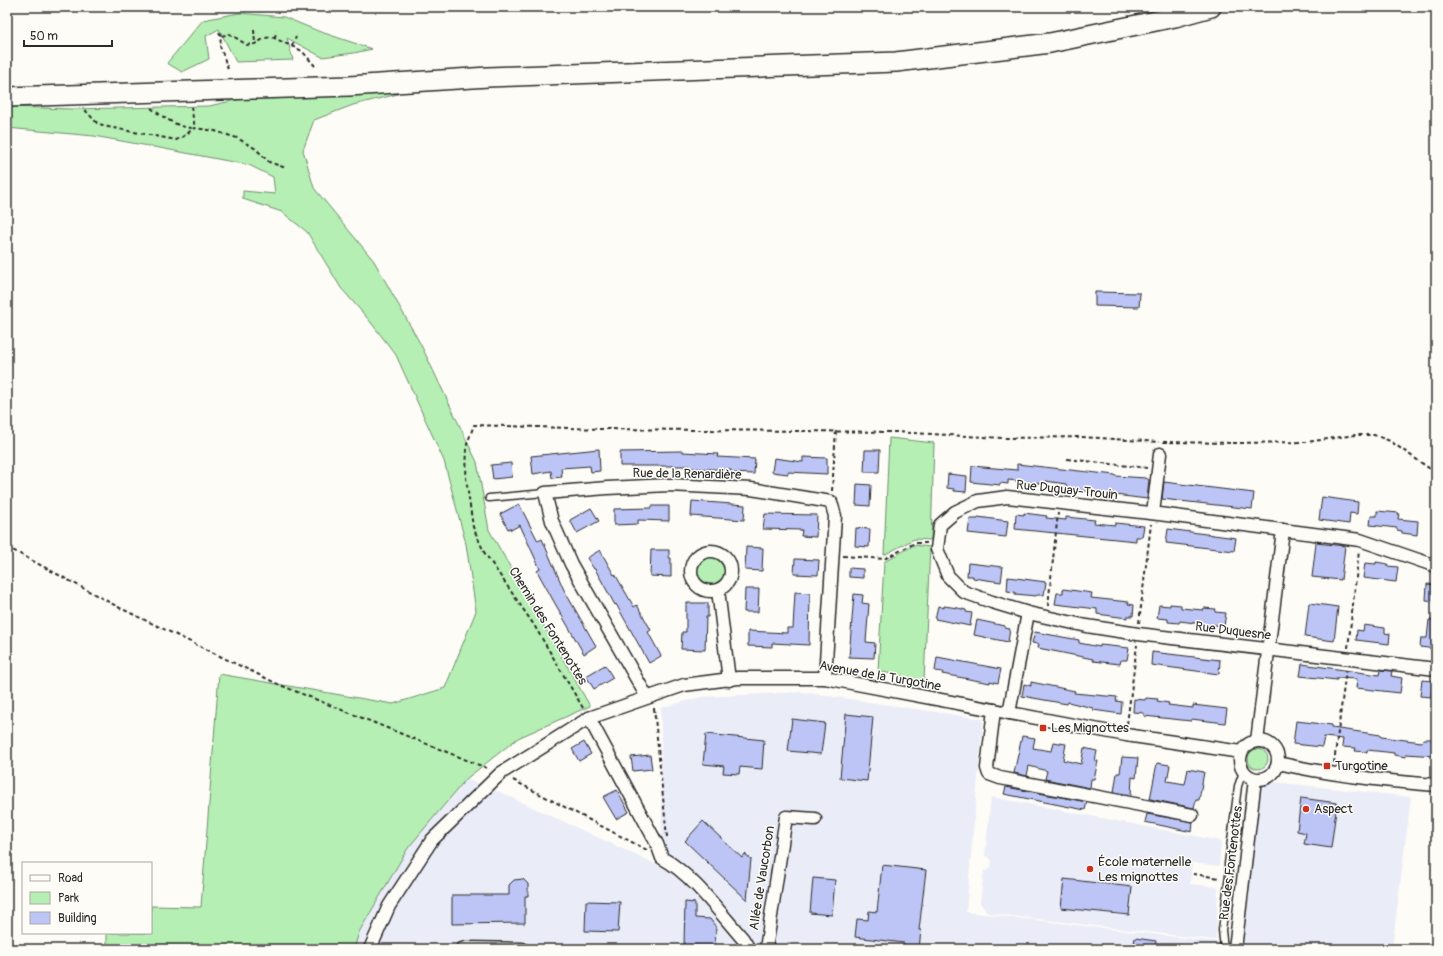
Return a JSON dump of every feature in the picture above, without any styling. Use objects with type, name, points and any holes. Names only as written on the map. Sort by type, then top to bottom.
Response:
[{"type":"main road","points":[[7,97],[349,86],[488,77],[896,62],[1050,43],[1175,17],[1211,7]]},
{"type":"main road","points":[[7,85],[348,75],[488,77]]},
{"type":"street","points":[[1153,513],[1160,454]]},
{"type":"street","name":"Rue de la Renardière","points":[[545,493],[669,485],[750,489],[831,502]]},
{"type":"street","points":[[545,493],[552,522],[571,564],[650,696]]},
{"type":"street","name":"Rue Duguay-Trouin","points":[[1028,613],[964,592],[948,576],[937,549],[940,526],[955,512],[978,501],[1007,497],[1153,513],[1360,540],[1436,566]]},
{"type":"street","points":[[825,678],[835,516],[831,502]]},
{"type":"street","points":[[1257,741],[1283,530]]},
{"type":"street","points":[[718,590],[729,680]]},
{"type":"street","points":[[1009,713],[1028,613]]},
{"type":"street","name":"Rue Duquesne","points":[[1028,613],[1087,626],[1138,634],[1436,669]]},
{"type":"street","name":"Avenue de la Turgotine","points":[[370,949],[389,906],[432,840],[501,774],[589,718],[684,685],[738,678],[825,678],[1126,735],[1241,752]]},
{"type":"street","points":[[994,710],[987,768],[989,774],[1000,778],[1192,815]]},
{"type":"street","points":[[589,718],[657,844],[662,858],[670,862],[689,878],[743,939],[748,949]]},
{"type":"street","points":[[1257,741],[1265,742],[1272,746],[1278,756],[1278,763],[1272,775],[1262,780],[1249,777],[1243,772],[1239,760],[1241,752],[1246,746],[1251,742],[1257,741]]},
{"type":"street","points":[[1278,763],[1343,775],[1404,783],[1436,784]]},
{"type":"street","name":"Rue des Fontenottes","points":[[1235,949],[1255,779]]},
{"type":"street","name":"Allée de Vaucorbon","points":[[766,949],[786,817],[815,819]]},
{"type":"street","points":[[462,949],[522,949]]},
{"type":"lane","points":[[489,498],[545,493]]},
{"type":"lane","points":[[1224,949],[1222,930],[1229,877],[1228,864],[1238,786],[1243,772]]},
{"type":"lane","points":[[1229,877],[1243,884]]},
{"type":"path","points":[[254,30],[255,44]]},
{"type":"path","points":[[275,38],[276,31]]},
{"type":"path","points":[[219,32],[221,36],[220,46],[228,69]]},
{"type":"path","points":[[221,36],[230,34],[247,45],[255,44],[265,38],[275,38],[302,51],[315,66]]},
{"type":"path","points":[[292,46],[296,36]]},
{"type":"path","points":[[190,102],[194,128]]},
{"type":"path","points":[[80,104],[90,117],[97,123],[108,127],[176,140],[194,128]]},
{"type":"path","points":[[149,107],[175,124],[186,128],[215,131],[237,138],[256,149],[269,162],[286,168]]},
{"type":"path","name":"Chemin des Fontenottes","points":[[589,718],[534,625],[484,552],[473,527],[466,478],[467,444],[474,425],[602,429],[836,430]]},
{"type":"path","points":[[831,502],[836,430],[1002,438],[1083,437],[1161,442],[1236,443],[1307,442],[1356,435],[1374,435],[1390,441],[1436,473]]},
{"type":"path","points":[[1067,460],[1158,469]]},
{"type":"path","points":[[1047,618],[1059,503]]},
{"type":"path","points":[[833,556],[884,559],[915,543],[938,543]]},
{"type":"path","points":[[7,547],[120,608],[280,685],[501,774],[662,858]]},
{"type":"path","points":[[650,696],[667,840]]},
{"type":"path","points":[[1193,874],[1229,877]]},
{"type":"shaded area","points":[[802,692],[983,719],[966,912],[1234,944],[1256,780],[1411,797],[1392,949],[354,949],[359,932],[408,848],[466,779],[495,790],[662,867],[661,708],[701,697]]},
{"type":"shaded area","name":"École maternelle Les mignottes","points":[[991,797],[1221,841],[1219,866],[1192,863],[1190,884],[1218,887],[1216,940],[988,913],[980,903],[984,871],[987,871],[991,867],[992,861],[989,857],[985,856]]},
{"type":"green space","points":[[239,13],[284,17],[318,31],[372,49],[322,57],[287,38],[293,60],[236,62],[219,29],[206,36],[209,59],[182,72],[167,63],[203,20]]},
{"type":"green space","points":[[378,92],[398,94],[353,105],[314,120],[303,150],[314,188],[374,261],[421,345],[477,462],[489,530],[590,706],[518,738],[466,779],[408,848],[359,932],[354,949],[107,949],[107,934],[152,934],[152,906],[201,907],[219,674],[393,704],[445,688],[476,611],[466,544],[444,461],[396,355],[369,320],[341,288],[307,232],[282,212],[243,199],[243,191],[275,194],[273,177],[249,165],[165,149],[94,136],[7,128],[7,107],[73,109],[209,106],[254,96]]},
{"type":"green space","points":[[889,438],[934,443],[931,540],[914,539],[884,555]]},
{"type":"green space","points":[[914,545],[930,547],[924,681],[878,671],[884,562]]},
{"type":"green space","points":[[711,556],[717,557],[725,565],[725,577],[717,585],[711,586],[705,585],[697,577],[696,571],[697,565],[705,557]]},
{"type":"green space","points":[[1254,749],[1262,749],[1268,755],[1268,763],[1262,769],[1254,769],[1248,763],[1248,755]]},
{"type":"building","points":[[1095,292],[1140,293],[1139,307],[1095,306]]},
{"type":"building","points":[[599,449],[600,471],[591,472],[590,466],[561,468],[562,477],[552,478],[551,471],[533,474],[531,456]]},
{"type":"building","points":[[865,450],[880,450],[879,472],[864,472]]},
{"type":"building","points":[[683,451],[718,454],[717,457],[755,459],[754,474],[731,473],[731,470],[689,468],[689,466],[620,466],[620,452]]},
{"type":"building","points":[[803,457],[827,458],[827,474],[788,472],[788,474],[772,472],[774,458],[803,462]]},
{"type":"building","points":[[511,463],[512,477],[493,479],[491,465]]},
{"type":"building","points":[[1017,464],[1115,476],[1146,478],[1149,480],[1147,499],[1067,489],[1066,484],[1045,481],[1045,484],[1008,480],[1008,484],[1000,483],[1000,485],[971,482],[972,466],[1017,470]]},
{"type":"building","points":[[948,474],[967,476],[966,492],[954,491],[954,489],[947,488]]},
{"type":"building","points":[[1164,482],[1254,493],[1252,509],[1162,499]]},
{"type":"building","points":[[857,484],[871,485],[870,506],[856,505]]},
{"type":"building","points":[[1322,497],[1358,502],[1357,514],[1350,513],[1349,524],[1319,520]]},
{"type":"building","points":[[692,501],[745,505],[744,520],[691,516]]},
{"type":"building","points":[[519,504],[538,541],[542,539],[564,590],[596,646],[584,654],[537,571],[540,569],[520,525],[511,530],[510,528],[508,529],[500,514]]},
{"type":"building","points":[[652,506],[669,506],[669,521],[638,520],[638,524],[614,525],[614,509],[651,508]]},
{"type":"building","points":[[591,508],[599,521],[577,533],[570,520]]},
{"type":"building","points":[[1377,511],[1399,513],[1398,519],[1418,521],[1417,535],[1402,533],[1402,531],[1397,530],[1397,528],[1370,525],[1371,516],[1377,516]]},
{"type":"building","points":[[1024,513],[1047,516],[1046,518],[1066,520],[1066,517],[1095,520],[1094,523],[1115,525],[1115,523],[1144,526],[1142,537],[1136,537],[1136,541],[1015,529],[1016,514],[1024,515]]},
{"type":"building","points":[[765,514],[817,515],[816,537],[801,536],[802,530],[763,529]]},
{"type":"building","points":[[978,517],[1008,521],[1006,537],[968,533],[970,519],[978,519]]},
{"type":"building","points":[[856,528],[870,529],[869,547],[855,546]]},
{"type":"building","points":[[1168,529],[1236,538],[1234,551],[1166,543]]},
{"type":"building","points":[[1316,543],[1345,546],[1341,580],[1312,577]]},
{"type":"building","points":[[746,547],[763,548],[762,571],[745,570]]},
{"type":"building","points":[[600,550],[634,607],[637,605],[651,630],[648,632],[661,656],[649,663],[616,604],[615,605],[595,569],[587,558]]},
{"type":"building","points":[[651,550],[669,550],[669,558],[671,558],[671,577],[650,576]]},
{"type":"building","points":[[795,559],[819,560],[818,575],[794,574]]},
{"type":"building","points":[[1376,562],[1388,564],[1387,566],[1398,567],[1396,582],[1363,578],[1365,563],[1376,564]]},
{"type":"building","points":[[968,563],[1003,567],[1001,582],[967,576]]},
{"type":"building","points":[[849,568],[863,569],[863,578],[849,577]]},
{"type":"building","points":[[1008,577],[1046,582],[1044,595],[1036,596],[1015,594],[1015,592],[1007,591]]},
{"type":"building","points":[[1427,584],[1436,585],[1436,601],[1426,600]]},
{"type":"building","points":[[745,589],[759,589],[758,612],[744,612]]},
{"type":"building","points":[[1063,589],[1092,593],[1091,598],[1129,602],[1128,604],[1134,605],[1133,616],[1127,616],[1127,618],[1097,614],[1097,609],[1055,604],[1057,593],[1063,593]]},
{"type":"building","points":[[795,592],[810,593],[809,645],[772,643],[772,647],[748,646],[748,631],[787,633],[787,628],[793,628]]},
{"type":"building","points":[[854,594],[863,595],[862,603],[869,604],[866,642],[875,643],[874,658],[849,657]]},
{"type":"building","points":[[686,603],[708,603],[705,650],[681,649],[682,632],[686,632]]},
{"type":"building","points":[[1309,603],[1338,607],[1334,641],[1305,637]]},
{"type":"building","points":[[1170,604],[1181,605],[1181,608],[1203,610],[1204,608],[1216,609],[1215,612],[1226,613],[1224,626],[1201,626],[1202,624],[1180,621],[1179,623],[1168,622],[1168,619],[1157,618],[1159,605],[1170,606]]},
{"type":"building","points":[[938,606],[944,608],[944,606],[958,608],[972,613],[970,626],[935,619]]},
{"type":"building","points":[[977,620],[1005,626],[1005,628],[1010,629],[1008,642],[974,635]]},
{"type":"building","points":[[1429,620],[1436,620],[1436,649],[1420,647],[1421,638],[1427,638]]},
{"type":"building","points":[[1364,625],[1385,628],[1385,633],[1390,634],[1389,644],[1356,640],[1357,630],[1363,631]]},
{"type":"building","points":[[1035,632],[1079,640],[1079,643],[1100,647],[1100,645],[1129,648],[1127,660],[1121,660],[1120,664],[1093,661],[1093,659],[1038,648],[1039,644],[1032,643]]},
{"type":"building","points":[[1152,652],[1220,660],[1219,674],[1151,665]]},
{"type":"building","points":[[937,657],[1001,669],[998,683],[990,681],[990,683],[942,674],[943,672],[935,671]]},
{"type":"building","points":[[1302,664],[1379,675],[1380,670],[1392,671],[1391,676],[1402,678],[1400,693],[1356,688],[1357,679],[1337,678],[1337,680],[1300,676]]},
{"type":"building","points":[[605,665],[613,678],[594,689],[586,676]]},
{"type":"building","points":[[1422,680],[1433,681],[1431,697],[1420,696]]},
{"type":"building","points":[[1031,682],[1075,691],[1074,693],[1117,697],[1116,701],[1122,702],[1121,714],[1093,710],[1093,708],[1068,702],[1067,704],[1022,696],[1024,684],[1031,686]]},
{"type":"building","points":[[1146,698],[1158,699],[1157,701],[1169,703],[1168,705],[1193,708],[1193,705],[1227,709],[1225,723],[1144,716],[1144,713],[1133,712],[1134,699],[1145,700]]},
{"type":"building","points":[[846,714],[873,717],[867,781],[840,778]]},
{"type":"building","points":[[792,719],[825,723],[821,754],[788,751]]},
{"type":"building","points":[[1296,721],[1332,725],[1332,728],[1381,735],[1381,737],[1422,742],[1423,739],[1435,739],[1436,756],[1406,754],[1406,757],[1386,752],[1367,750],[1367,752],[1355,751],[1356,748],[1342,747],[1343,739],[1324,737],[1322,747],[1293,744]]},
{"type":"building","points":[[706,734],[764,740],[762,769],[740,767],[739,774],[723,773],[724,766],[703,764]]},
{"type":"building","points":[[1022,736],[1035,738],[1033,748],[1051,751],[1053,742],[1066,744],[1063,760],[1081,764],[1084,748],[1097,751],[1095,761],[1098,761],[1094,779],[1091,779],[1090,788],[1045,779],[1047,771],[1029,766],[1027,776],[1014,773]]},
{"type":"building","points":[[584,742],[591,754],[579,761],[572,749]]},
{"type":"building","points":[[650,755],[652,769],[633,771],[631,757]]},
{"type":"building","points":[[1122,757],[1138,758],[1136,778],[1132,777],[1131,795],[1114,792],[1117,773],[1120,773]]},
{"type":"building","points":[[1157,763],[1170,765],[1167,781],[1185,784],[1188,769],[1204,772],[1199,800],[1196,800],[1194,808],[1150,799]]},
{"type":"building","points":[[1006,787],[1087,802],[1085,810],[1004,794]]},
{"type":"building","points":[[617,790],[629,812],[616,819],[603,797]]},
{"type":"building","points":[[1301,798],[1337,803],[1331,848],[1304,844],[1306,833],[1297,831]]},
{"type":"building","points":[[1147,814],[1193,822],[1192,832],[1145,822]]},
{"type":"building","points":[[703,821],[742,858],[745,854],[751,859],[747,900],[685,841]]},
{"type":"building","points":[[882,865],[926,870],[919,930],[921,930],[919,949],[903,947],[904,943],[855,937],[857,919],[868,920],[869,911],[877,912]]},
{"type":"building","points":[[813,878],[835,880],[832,915],[810,913]]},
{"type":"building","points":[[523,879],[528,884],[528,896],[525,896],[525,923],[452,924],[452,895],[509,895],[509,885],[514,880]]},
{"type":"building","points":[[1064,879],[1132,887],[1129,915],[1061,908]]},
{"type":"building","points":[[586,901],[620,902],[618,932],[585,931]]},
{"type":"building","points":[[685,902],[695,903],[695,918],[710,919],[716,927],[715,946],[684,945]]},
{"type":"building","points":[[1135,938],[1156,941],[1155,949],[1133,949]]},
{"type":"place","name":"Les Mignottes","points":[[1043,728]]},
{"type":"place","name":"Turgotine","points":[[1327,766]]},
{"type":"place","name":"Aspect","points":[[1306,809]]},
{"type":"place","name":"École maternelle Les mignottes","points":[[1090,869]]}]
